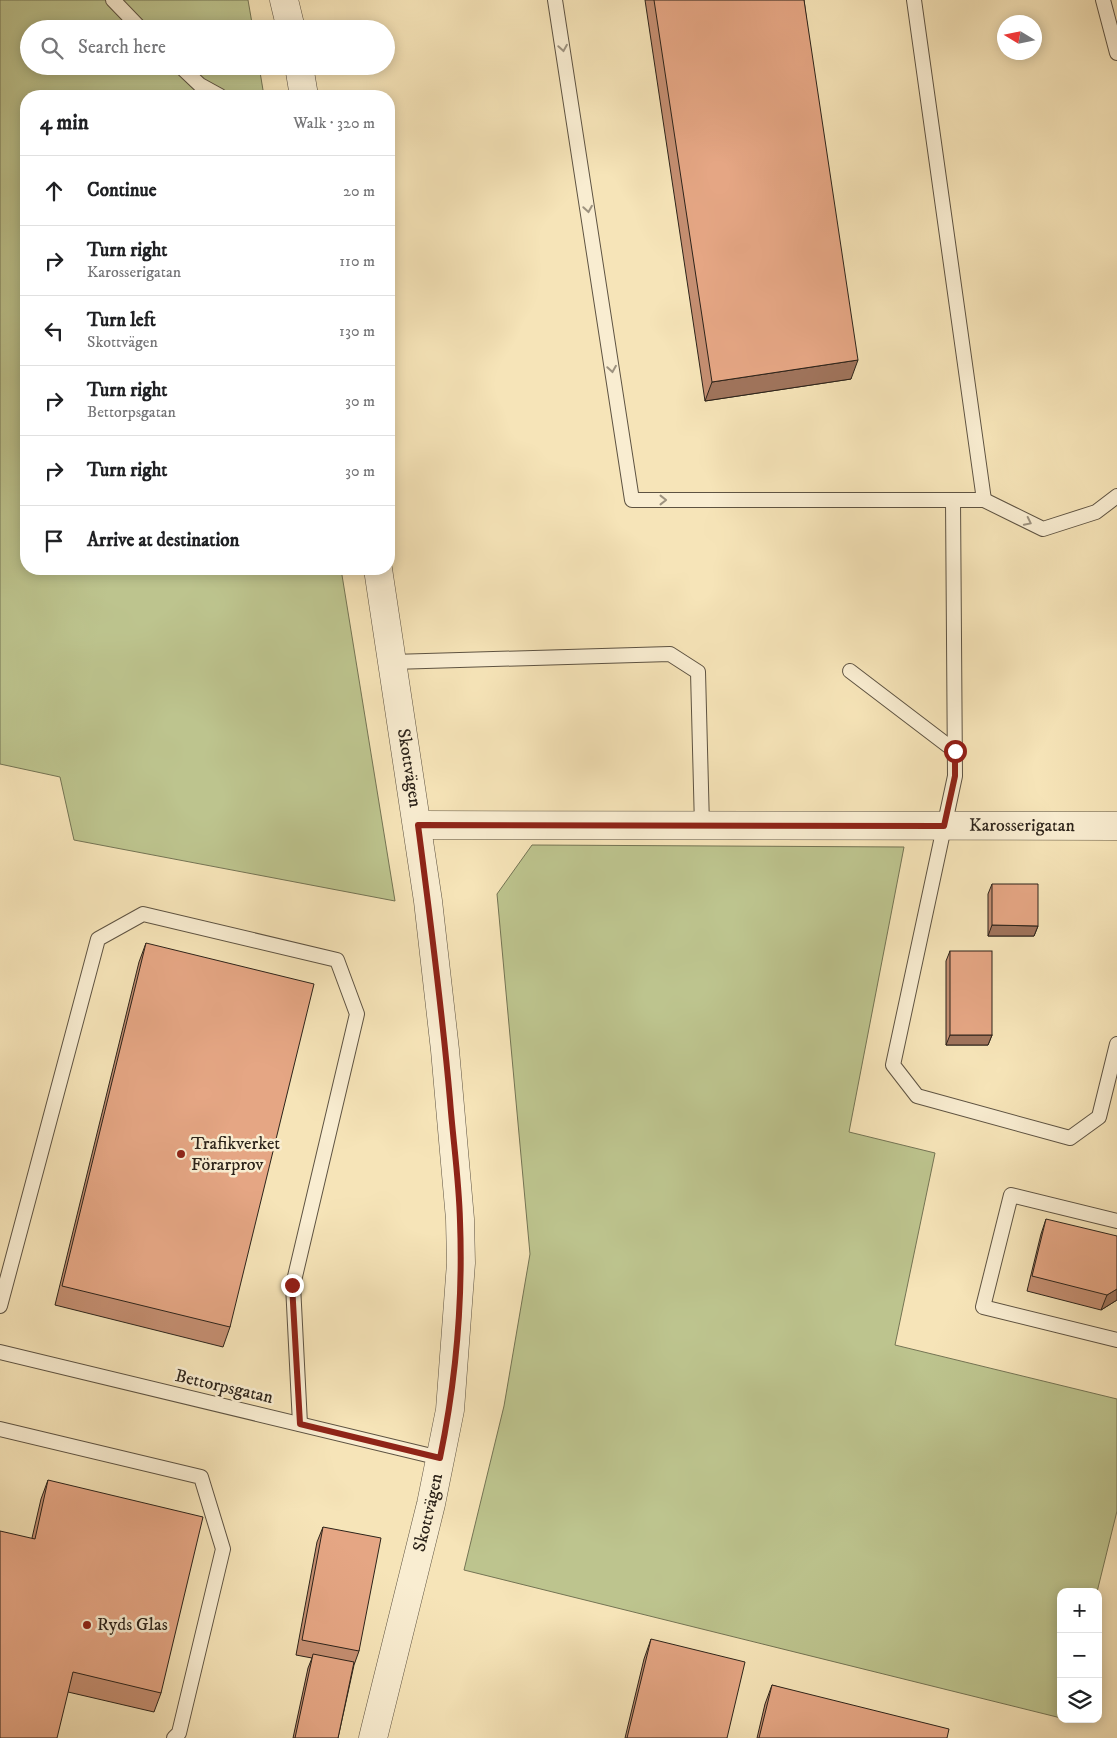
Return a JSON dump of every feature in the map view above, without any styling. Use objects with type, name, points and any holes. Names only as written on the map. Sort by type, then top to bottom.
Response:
[{"type":"street","points":[[284,0],[288,20]]},
{"type":"street","points":[[300,75],[303,90]]},
{"type":"street","name":"Skottvägen","points":[[373,1738],[431,1504],[450,1410],[455,1367],[461,1264],[460,1219],[445,1050],[418,825],[379,575]]},
{"type":"street","name":"Karosserigatan","points":[[418,825],[1117,826]]},
{"type":"lane","points":[[113,0],[132,20]]},
{"type":"lane","points":[[555,0],[632,500],[984,500],[1043,529],[1096,512],[1117,496]]},
{"type":"lane","points":[[914,0],[984,500]]},
{"type":"lane","points":[[1103,0],[1117,53]]},
{"type":"lane","points":[[189,75],[200,85],[209,90]]},
{"type":"lane","points":[[953,500],[955,776],[893,1065],[917,1096],[1070,1138],[1099,1117],[1117,1044]]},
{"type":"lane","points":[[392,662],[670,654],[698,672],[702,826]]},
{"type":"lane","points":[[850,670],[955,751]]},
{"type":"lane","points":[[0,1306],[98,939],[144,914],[337,960],[357,1014],[292,1285],[300,1424]]},
{"type":"lane","points":[[1117,1221],[1011,1195],[983,1307],[1117,1340]]},
{"type":"lane","name":"Bettorpsgatan","points":[[0,1352],[440,1458]]},
{"type":"lane","points":[[0,1429],[201,1477],[223,1549],[179,1733],[174,1738]]},
{"type":"green space","points":[[0,0],[248,0],[251,20],[20,20],[20,75],[260,75],[263,90],[20,90],[20,575],[342,575],[395,901],[74,840],[60,777],[0,764]]},
{"type":"green space","points":[[532,845],[904,847],[849,1132],[935,1153],[895,1345],[1117,1399],[1117,1511],[1098,1588],[1057,1588],[1057,1717],[464,1570],[504,1406],[530,1254],[497,894]]},
{"type":"building","points":[[654,0],[804,0],[858,360],[712,382]]},
{"type":"building","points":[[992,884],[1038,884],[1038,926],[992,925]]},
{"type":"building","name":"Trafikverket Förarprov","points":[[146,943],[314,984],[230,1327],[62,1286]]},
{"type":"building","points":[[950,951],[992,951],[992,1035],[950,1035]]},
{"type":"building","points":[[1046,1219],[1117,1236],[1117,1289],[1107,1295],[1032,1276]]},
{"type":"building","name":"Ryds Glas","points":[[48,1480],[203,1517],[161,1693],[73,1672],[57,1738],[0,1738],[0,1531],[35,1539]]},
{"type":"building","points":[[323,1527],[381,1538],[359,1651],[302,1640]]},
{"type":"building","points":[[651,1639],[745,1662],[727,1738],[627,1738]]},
{"type":"building","points":[[313,1654],[354,1662],[338,1738],[295,1738]]},
{"type":"building","points":[[772,1685],[949,1729],[947,1738],[759,1738]]},
{"type":"place","name":"Trafikverket Förarprov","points":[[181,1154]]},
{"type":"place","name":"Ryds Glas","points":[[87,1625]]},
{"type":"route","points":[[292,1285],[300,1424],[440,1458],[450,1410],[455,1367],[461,1264],[460,1219],[445,1050],[418,825],[944,826],[955,776],[955,751]]}]
